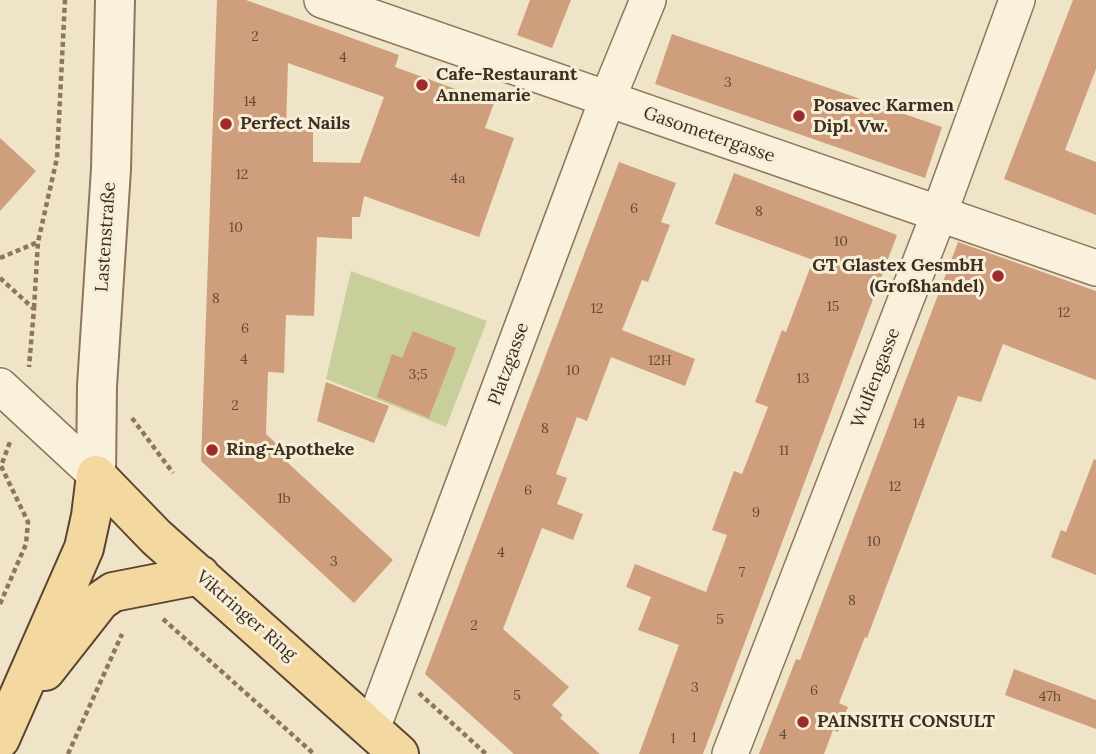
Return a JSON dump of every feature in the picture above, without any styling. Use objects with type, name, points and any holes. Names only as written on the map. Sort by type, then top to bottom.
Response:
[{"type":"main road","name":"Viktringer Ring","points":[[96,475],[156,537],[386,741]]},
{"type":"main road","points":[[5,728],[84,548],[96,475]]},
{"type":"main road","points":[[5,728],[100,601],[113,592],[200,575]]},
{"type":"street","name":"Lastenstraße","points":[[96,475],[97,386],[111,169],[115,0]]},
{"type":"street","name":"Gasometergasse","points":[[322,0],[1096,268]]},
{"type":"street","name":"Platzgasse","points":[[386,741],[394,670],[607,100],[648,0]]},
{"type":"street","name":"Wulfengasse","points":[[730,754],[939,214],[1017,0]]},
{"type":"street","points":[[0,386],[96,475]]},
{"type":"path","points":[[33,328],[38,243],[57,158],[65,0]]},
{"type":"path","points":[[0,258],[38,243]]},
{"type":"path","points":[[0,278],[34,309]]},
{"type":"path","points":[[97,386],[128,413],[173,473]]},
{"type":"path","points":[[0,604],[26,544],[28,522],[1,466],[8,446]]},
{"type":"path","points":[[157,613],[314,754]]},
{"type":"path","points":[[68,754],[127,623]]},
{"type":"path","points":[[394,670],[486,754]]},
{"type":"green space","points":[[351,271],[487,321],[446,427],[326,379]]},
{"type":"building","points":[[217,0],[246,0],[399,55],[395,67],[494,103],[485,128],[514,138],[479,237],[364,196],[360,217],[352,217],[352,239],[317,237],[314,316],[286,315],[284,373],[268,372],[266,434],[279,446],[275,451],[393,560],[354,603],[201,461]],"holes":[[[288,63],[384,97],[360,163],[313,162],[313,130],[286,129]]]},
{"type":"building","points":[[530,0],[571,0],[552,48],[517,35]]},
{"type":"building","points":[[1073,0],[1096,0],[1096,69],[1065,150],[1096,162],[1096,215],[1004,179]]},
{"type":"building","points":[[672,34],[942,127],[925,178],[655,84]]},
{"type":"building","points":[[0,138],[36,171],[0,211]]},
{"type":"building","points":[[619,162],[676,183],[661,222],[670,225],[648,282],[642,280],[622,330],[695,359],[685,386],[611,357],[587,421],[577,417],[556,474],[567,478],[557,504],[583,514],[573,540],[542,528],[503,629],[569,687],[552,705],[563,715],[560,718],[600,754],[514,754],[425,674]]},
{"type":"building","points":[[734,173],[897,235],[703,754],[639,754],[679,645],[638,630],[651,597],[626,587],[635,564],[706,592],[727,535],[712,530],[734,471],[742,474],[768,407],[755,402],[782,330],[786,332],[813,260],[715,224]]},
{"type":"building","points":[[958,242],[1096,291],[1096,380],[1003,344],[981,402],[958,396],[867,638],[865,637],[839,703],[848,707],[838,732],[833,730],[824,754],[759,754],[796,659],[800,660]]},
{"type":"building","points":[[413,331],[456,348],[429,418],[377,397],[392,354],[402,358]]},
{"type":"building","points":[[326,382],[389,406],[374,443],[317,421]]},
{"type":"building","points":[[1094,459],[1096,575],[1051,557],[1061,530],[1066,532]]},
{"type":"building","points":[[1014,669],[1096,700],[1096,729],[1005,695]]},
{"type":"place","name":"Cafe-Restaurant Annemarie","points":[[422,85]]},
{"type":"place","name":"Posavec Karmen Dipl. Vw.","points":[[799,116]]},
{"type":"place","name":"Perfect Nails","points":[[226,124]]},
{"type":"place","name":"GT Glastex GesmbH (Großhandel)","points":[[998,276]]},
{"type":"place","name":"Ring-Apotheke","points":[[212,450]]},
{"type":"place","name":"PAINSITH CONSULT","points":[[803,722]]}]
